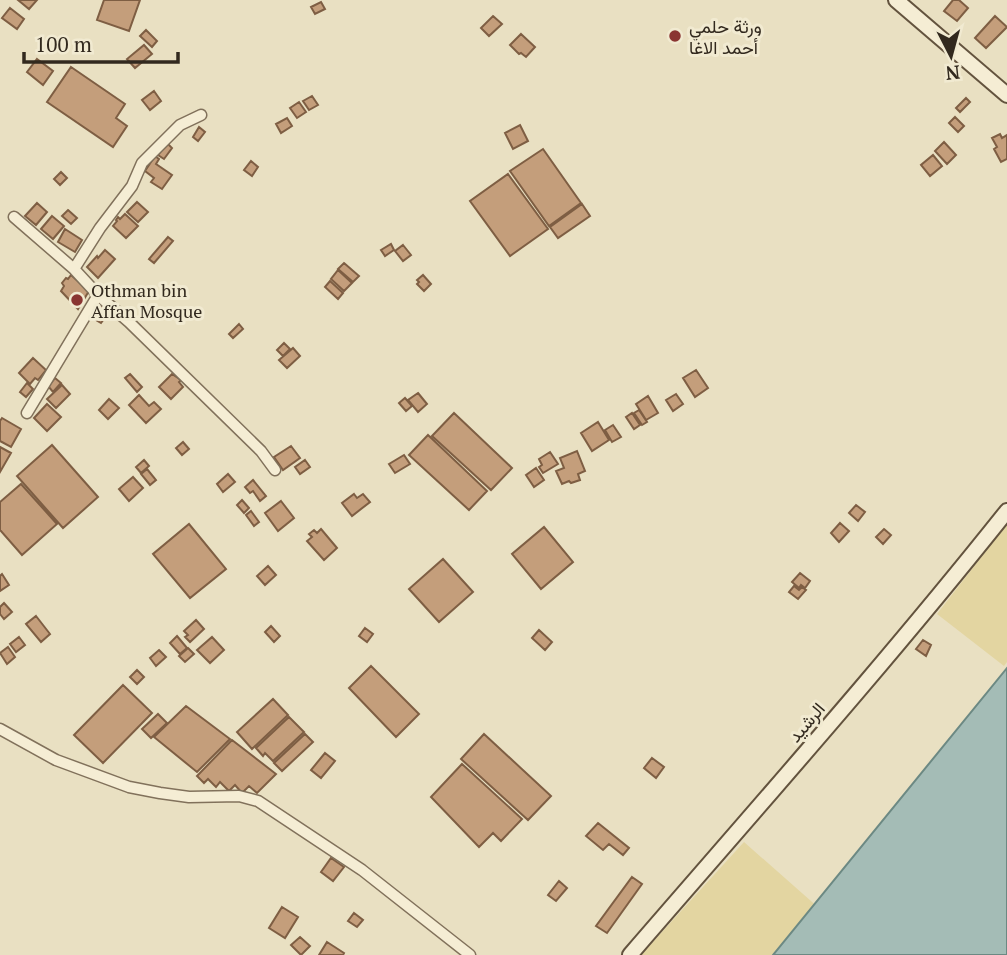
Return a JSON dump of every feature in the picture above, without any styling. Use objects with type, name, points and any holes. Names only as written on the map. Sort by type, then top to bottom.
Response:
[{"type":"main road","points":[[896,0],[1007,95]]},
{"type":"main road","name":"الرشيد","points":[[630,955],[823,733],[1007,511]]},
{"type":"street","points":[[74,269],[100,228],[132,186],[142,163],[180,125],[201,115]]},
{"type":"street","points":[[14,217],[123,316],[261,452],[275,470]]},
{"type":"street","points":[[27,413],[98,295]]},
{"type":"street","points":[[0,729],[56,760],[129,787],[189,797],[239,796],[258,802],[362,870],[470,955]]},
{"type":"sand","points":[[1007,524],[1007,662],[1004,666],[937,614]]},
{"type":"sand","points":[[744,842],[820,909],[783,955],[641,955]]},
{"type":"water","points":[[1007,668],[1007,955],[773,955]]},
{"type":"building","points":[[18,0],[37,0],[29,9]]},
{"type":"building","points":[[104,0],[140,0],[129,31],[97,20]]},
{"type":"building","points":[[953,0],[959,0],[968,8],[957,21],[944,11]]},
{"type":"building","points":[[321,2],[325,9],[315,14],[311,7]]},
{"type":"building","points":[[10,8],[24,19],[17,29],[2,18]]},
{"type":"building","points":[[493,16],[502,24],[489,36],[481,28]]},
{"type":"building","points":[[995,16],[1007,27],[986,48],[975,38]]},
{"type":"building","points":[[146,30],[157,41],[152,47],[140,36]]},
{"type":"building","points":[[521,34],[535,47],[526,57],[510,45]]},
{"type":"building","points":[[144,45],[152,54],[135,68],[127,59]]},
{"type":"building","points":[[37,59],[53,71],[43,85],[27,72]]},
{"type":"building","points":[[71,67],[125,104],[116,118],[127,126],[113,147],[47,102]]},
{"type":"building","points":[[154,91],[161,101],[150,110],[142,100]]},
{"type":"building","points":[[312,96],[318,105],[309,110],[303,101]]},
{"type":"building","points":[[966,98],[970,102],[960,112],[956,108]]},
{"type":"building","points":[[299,102],[306,112],[297,118],[290,108]]},
{"type":"building","points":[[955,117],[964,126],[958,132],[949,123]]},
{"type":"building","points":[[287,118],[292,126],[281,133],[276,124]]},
{"type":"building","points":[[520,125],[528,141],[513,149],[505,133]]},
{"type":"building","points":[[199,127],[205,132],[198,141],[193,137]]},
{"type":"building","points":[[1000,134],[1002,138],[1007,135],[1007,159],[1001,162],[992,138]]},
{"type":"building","points":[[944,142],[956,155],[947,164],[935,151]]},
{"type":"building","points":[[167,143],[172,148],[164,159],[158,155]]},
{"type":"building","points":[[543,149],[581,203],[549,226],[510,171]]},
{"type":"building","points":[[933,155],[942,166],[930,176],[921,165]]},
{"type":"building","points":[[155,156],[159,159],[156,164],[172,175],[162,189],[151,182],[154,178],[145,171]]},
{"type":"building","points":[[251,161],[258,167],[252,176],[244,170]]},
{"type":"building","points":[[61,172],[67,178],[60,185],[54,179]]},
{"type":"building","points":[[508,174],[548,229],[510,256],[470,201]]},
{"type":"building","points":[[137,202],[148,212],[138,222],[127,212]]},
{"type":"building","points":[[37,203],[47,212],[36,225],[25,216]]},
{"type":"building","points":[[582,204],[590,216],[558,238],[550,227]]},
{"type":"building","points":[[68,210],[77,218],[71,224],[62,216]]},
{"type":"building","points":[[125,214],[138,226],[126,238],[113,226],[118,217],[120,219]]},
{"type":"building","points":[[52,216],[64,226],[53,239],[41,229]]},
{"type":"building","points":[[65,229],[82,240],[75,252],[58,242]]},
{"type":"building","points":[[168,237],[173,241],[154,263],[149,259]]},
{"type":"building","points":[[391,244],[394,250],[385,256],[381,250]]},
{"type":"building","points":[[403,245],[411,255],[403,261],[395,251]]},
{"type":"building","points":[[105,250],[115,259],[98,278],[87,267]]},
{"type":"building","points":[[344,263],[359,276],[353,282],[338,269]]},
{"type":"building","points":[[338,270],[352,283],[344,291],[331,279]]},
{"type":"building","name":"Othman bin Affan Mosque","points":[[71,275],[89,291],[78,309],[61,291],[64,286],[62,283]]},
{"type":"building","points":[[423,275],[431,284],[424,291],[417,284],[417,280]]},
{"type":"building","points":[[330,281],[343,293],[338,299],[325,287]]},
{"type":"building","points":[[99,301],[115,311],[111,317],[107,315],[101,323],[89,316]]},
{"type":"building","points":[[239,324],[243,329],[233,338],[229,334]]},
{"type":"building","points":[[284,343],[290,349],[283,356],[277,350]]},
{"type":"building","points":[[293,348],[300,356],[287,368],[279,360]]},
{"type":"building","points":[[33,358],[46,370],[38,380],[35,378],[30,384],[19,373]]},
{"type":"building","points":[[696,370],[708,388],[695,397],[683,378]]},
{"type":"building","points":[[130,374],[142,387],[137,392],[125,378]]},
{"type":"building","points":[[172,374],[181,380],[179,382],[183,387],[171,399],[159,387]]},
{"type":"building","points":[[55,378],[61,383],[53,392],[48,386]]},
{"type":"building","points":[[27,383],[33,389],[26,397],[20,392]]},
{"type":"building","points":[[62,385],[70,394],[56,408],[47,399]]},
{"type":"building","points":[[418,393],[427,404],[418,412],[408,400]]},
{"type":"building","points":[[676,394],[683,404],[673,411],[666,400]]},
{"type":"building","points":[[139,395],[149,406],[154,402],[161,409],[146,423],[129,405]]},
{"type":"building","points":[[648,396],[658,413],[646,420],[636,404]]},
{"type":"building","points":[[405,398],[412,406],[406,411],[399,403]]},
{"type":"building","points":[[109,399],[119,408],[108,419],[99,410]]},
{"type":"building","points":[[47,404],[61,417],[47,431],[34,418]]},
{"type":"building","points":[[639,410],[647,422],[642,425],[634,413]]},
{"type":"building","points":[[454,413],[512,468],[491,490],[432,436]]},
{"type":"building","points":[[632,413],[640,425],[634,429],[626,417]]},
{"type":"building","points":[[2,418],[21,429],[11,447],[0,441]]},
{"type":"building","points":[[598,422],[609,440],[592,451],[581,433]]},
{"type":"building","points":[[613,425],[621,437],[612,442],[605,430]]},
{"type":"building","points":[[428,435],[487,491],[469,510],[409,455]]},
{"type":"building","points":[[183,442],[189,449],[182,455],[176,448]]},
{"type":"building","points":[[52,445],[98,497],[63,528],[17,476]]},
{"type":"building","points":[[291,446],[300,458],[283,470],[274,457]]},
{"type":"building","points":[[0,447],[11,453],[0,472]]},
{"type":"building","points":[[577,451],[585,471],[578,474],[580,480],[562,484],[556,471],[564,468],[560,458]]},
{"type":"building","points":[[550,452],[558,464],[543,473],[539,467],[542,465],[539,459]]},
{"type":"building","points":[[404,455],[410,464],[395,473],[389,464]]},
{"type":"building","points":[[144,460],[149,466],[141,473],[136,467]]},
{"type":"building","points":[[305,460],[310,467],[300,474],[295,467]]},
{"type":"building","points":[[536,468],[544,480],[534,487],[526,475]]},
{"type":"building","points":[[147,469],[156,480],[150,485],[141,474]]},
{"type":"building","points":[[228,474],[235,482],[223,492],[217,484]]},
{"type":"building","points":[[133,477],[143,488],[129,501],[119,489]]},
{"type":"building","points":[[253,480],[266,496],[260,501],[253,491],[250,493],[245,487]]},
{"type":"building","points":[[21,484],[57,524],[22,555],[0,530],[0,502]]},
{"type":"building","points":[[354,494],[357,498],[363,494],[370,502],[352,516],[342,503]]},
{"type":"building","points":[[242,500],[249,508],[244,513],[237,505]]},
{"type":"building","points":[[281,501],[294,518],[278,531],[265,513]]},
{"type":"building","points":[[856,505],[865,512],[858,521],[849,513]]},
{"type":"building","points":[[251,511],[259,522],[254,526],[246,515]]},
{"type":"building","points":[[840,523],[849,531],[839,542],[831,533]]},
{"type":"building","points":[[189,524],[226,569],[190,598],[153,554]]},
{"type":"building","points":[[544,527],[573,562],[541,589],[512,554]]},
{"type":"building","points":[[321,529],[337,548],[324,560],[307,541],[312,537],[309,534],[314,530],[317,533]]},
{"type":"building","points":[[884,529],[891,535],[883,544],[876,537]]},
{"type":"building","points":[[443,559],[473,592],[439,622],[409,589]]},
{"type":"building","points":[[268,566],[276,575],[265,585],[257,576]]},
{"type":"building","points":[[800,573],[810,581],[805,588],[801,585],[799,588],[792,582]]},
{"type":"building","points":[[2,574],[9,585],[0,591],[0,576]]},
{"type":"building","points":[[794,586],[799,590],[802,587],[806,590],[798,599],[789,592]]},
{"type":"building","points":[[4,603],[12,612],[4,619],[0,614],[0,607]]},
{"type":"building","points":[[36,616],[50,634],[41,642],[26,624]]},
{"type":"building","points":[[196,620],[204,629],[190,642],[184,631]]},
{"type":"building","points":[[271,626],[280,636],[274,642],[265,632]]},
{"type":"building","points":[[365,628],[373,634],[367,642],[359,636]]},
{"type":"building","points":[[539,630],[552,642],[545,650],[532,638]]},
{"type":"building","points":[[177,636],[187,648],[180,654],[170,643]]},
{"type":"building","points":[[19,637],[25,645],[16,652],[10,644]]},
{"type":"building","points":[[212,637],[224,650],[210,663],[197,650]]},
{"type":"building","points":[[923,640],[931,645],[926,656],[916,649]]},
{"type":"building","points":[[8,647],[15,657],[7,664],[0,653]]},
{"type":"building","points":[[188,648],[194,654],[185,662],[179,656]]},
{"type":"building","points":[[159,650],[166,657],[156,666],[150,658]]},
{"type":"building","points":[[371,666],[419,714],[396,737],[349,688]]},
{"type":"building","points":[[137,670],[144,677],[137,684],[130,677]]},
{"type":"building","points":[[123,685],[152,713],[103,763],[74,735]]},
{"type":"building","points":[[273,699],[288,715],[252,749],[237,732]]},
{"type":"building","points":[[186,706],[230,739],[197,772],[154,737]]},
{"type":"building","points":[[158,714],[167,723],[151,738],[142,729]]},
{"type":"building","points":[[289,717],[304,732],[273,761],[265,753],[263,756],[256,748]]},
{"type":"building","points":[[305,734],[313,742],[282,771],[274,763]]},
{"type":"building","points":[[484,734],[551,796],[528,820],[461,759]]},
{"type":"building","points":[[232,740],[276,774],[257,793],[249,786],[242,793],[235,785],[229,791],[220,782],[216,787],[208,779],[204,783],[197,776]]},
{"type":"building","points":[[325,753],[335,761],[321,778],[311,770]]},
{"type":"building","points":[[652,758],[664,767],[656,778],[644,768]]},
{"type":"building","points":[[462,764],[522,819],[501,841],[493,833],[479,847],[431,797]]},
{"type":"building","points":[[598,823],[629,848],[623,855],[609,844],[603,850],[586,836]]},
{"type":"building","points":[[331,858],[344,867],[333,881],[321,872]]},
{"type":"building","points":[[632,877],[642,884],[607,933],[596,926]]},
{"type":"building","points":[[559,881],[567,888],[556,901],[548,895]]},
{"type":"building","points":[[282,907],[298,917],[285,938],[269,928]]},
{"type":"building","points":[[354,913],[363,920],[357,927],[348,921]]},
{"type":"building","points":[[300,937],[310,946],[301,955],[291,945]]},
{"type":"building","points":[[327,942],[344,953],[343,955],[319,955]]},
{"type":"place","name":"ورثة حلمي أحمد الاغا","points":[[675,36]]},
{"type":"place","name":"Othman bin Affan Mosque","points":[[77,300]]}]
